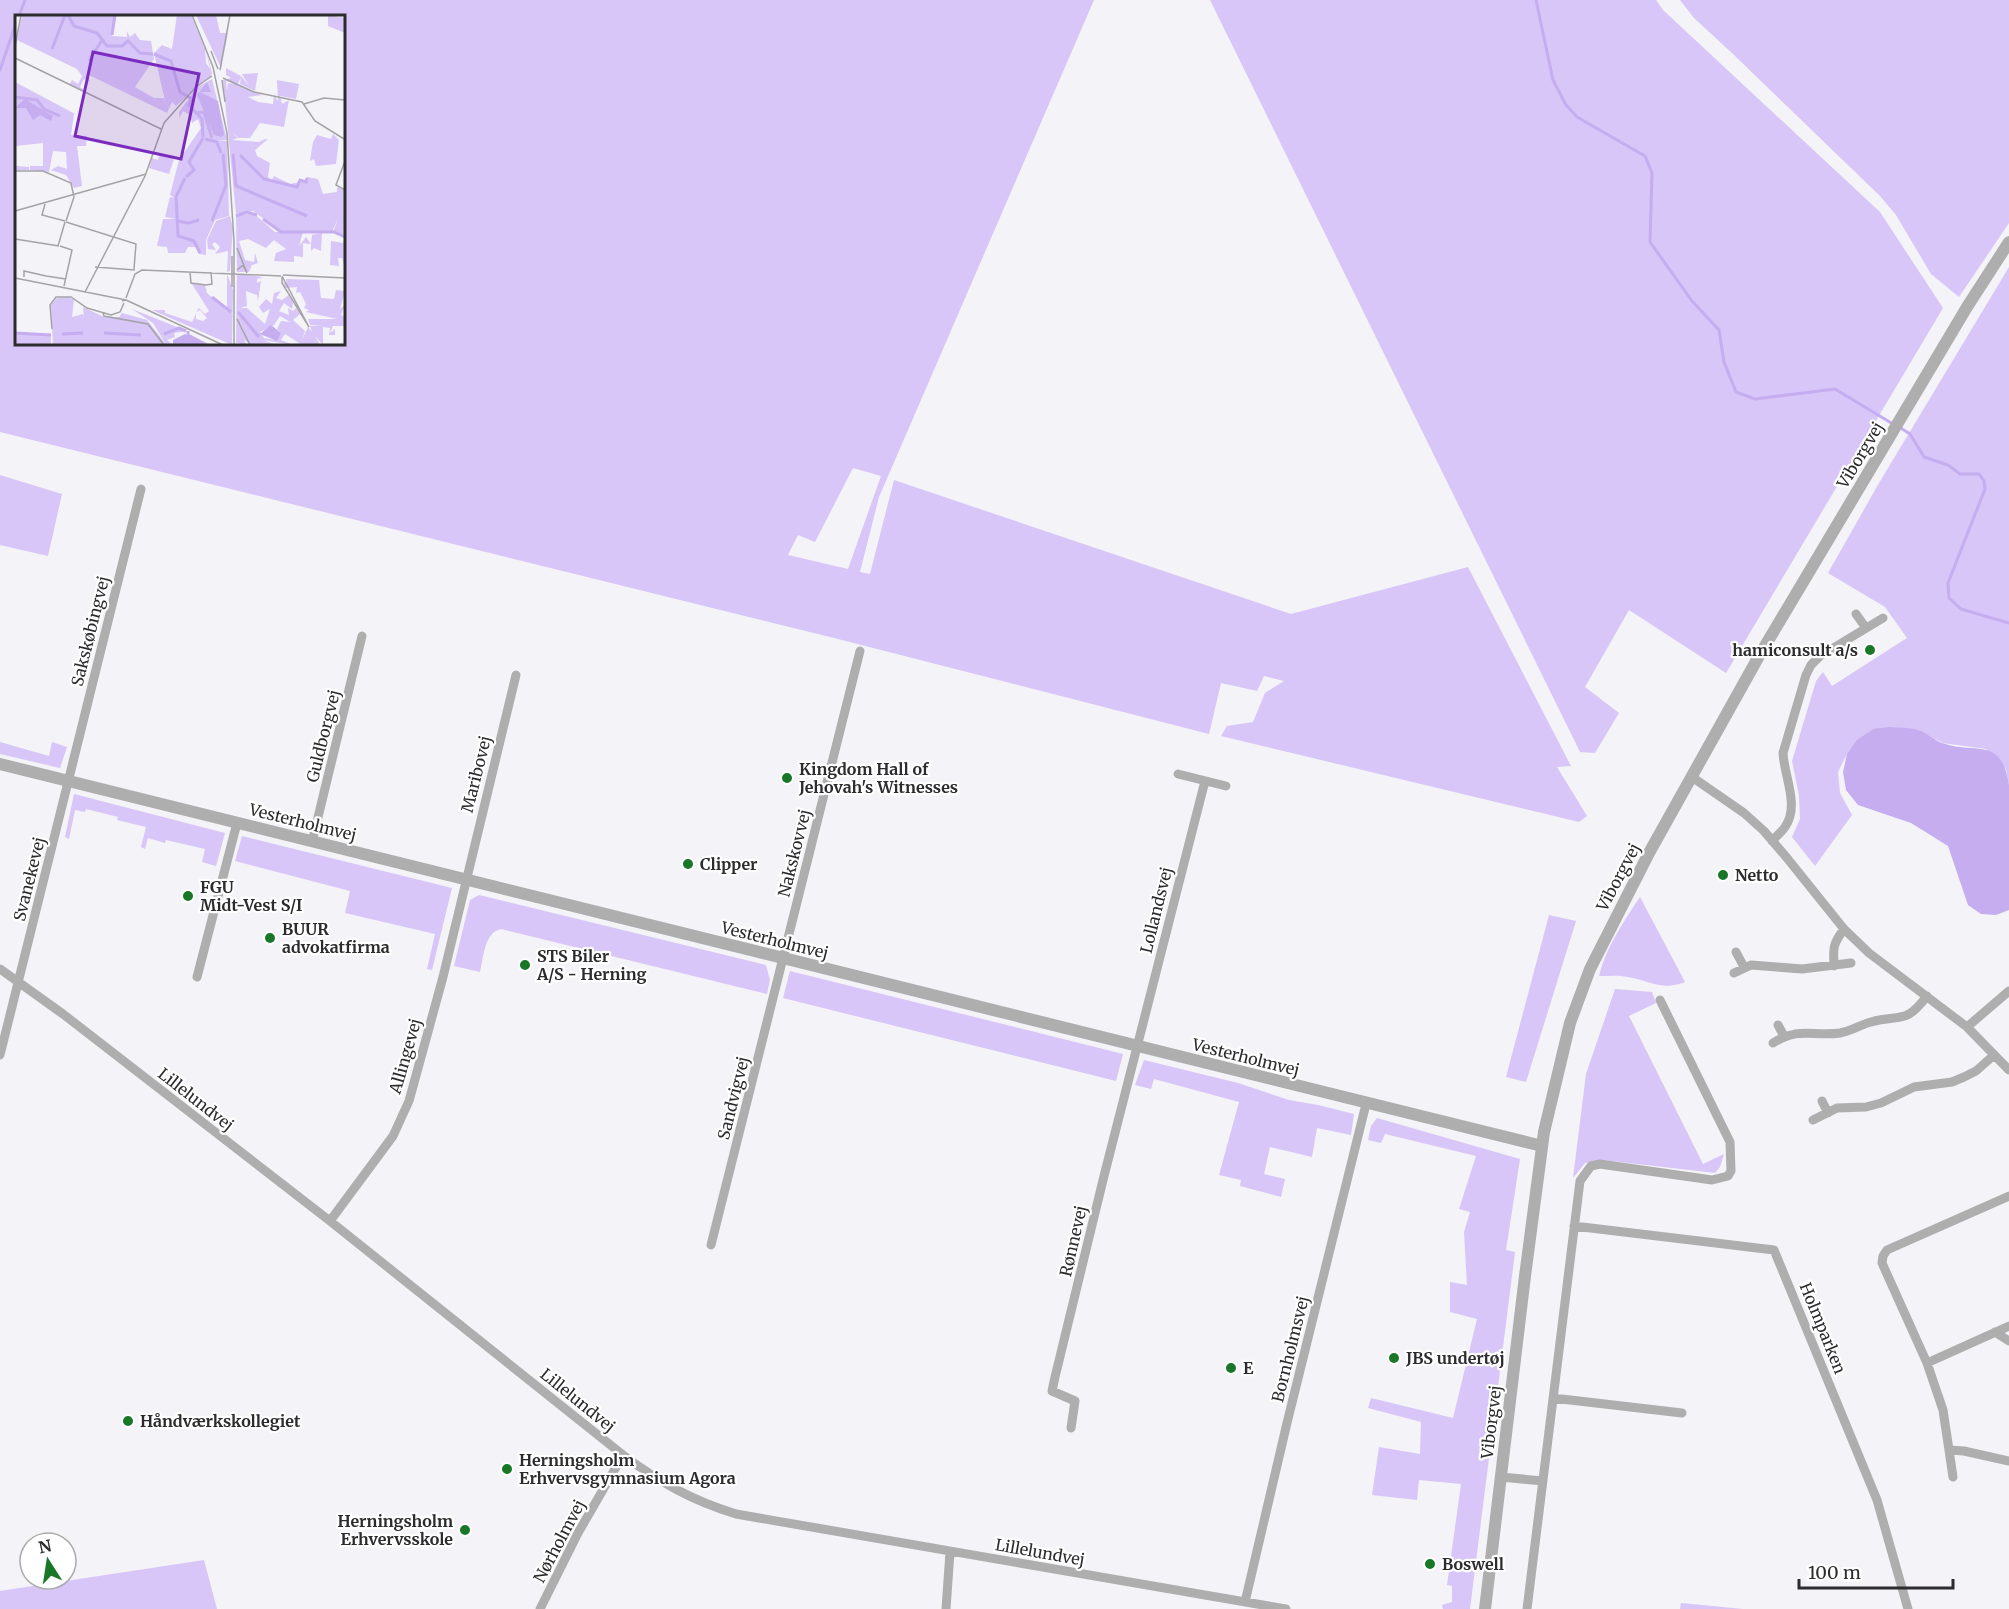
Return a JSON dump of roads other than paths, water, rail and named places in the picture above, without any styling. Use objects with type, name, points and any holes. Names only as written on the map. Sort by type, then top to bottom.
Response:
[{"type":"street","name":"Viborgvej","points":[[1485,1609],[1542,1146],[1564,1045],[1590,969],[1650,851],[1759,656],[1967,307],[2009,242]]},
{"type":"street","name":"Sakskøbingvej","points":[[69,781],[141,489]]},
{"type":"street","points":[[1856,614],[1866,628]]},
{"type":"street","points":[[1772,841],[1790,816],[1791,801],[1783,753],[1806,675],[1820,656],[1883,618]]},
{"type":"street","name":"Guldborgvej","points":[[312,842],[362,636]]},
{"type":"street","name":"Nakskovvej","points":[[783,958],[860,651]]},
{"type":"street","name":"Maribovej","points":[[466,879],[516,675]]},
{"type":"street","name":"Vesterholmvej","points":[[0,764],[1542,1146]]},
{"type":"street","points":[[1178,774],[1226,786]]},
{"type":"street","points":[[1692,777],[1744,813],[1772,841],[1844,929],[1869,953],[1967,1027],[2009,1070]]},
{"type":"street","name":"Svanekevej","points":[[0,1055],[69,781]]},
{"type":"street","name":"Lollandsvej","points":[[1137,1047],[1205,781]]},
{"type":"street","points":[[197,977],[237,823]]},
{"type":"street","name":"Allingevej","points":[[330,1221],[393,1136],[409,1101],[443,977],[466,879]]},
{"type":"street","points":[[1834,966],[1833,947],[1835,940],[1844,929]]},
{"type":"street","points":[[1736,952],[1744,967]]},
{"type":"street","name":"Sandvigvej","points":[[711,1245],[783,958]]},
{"type":"street","points":[[1734,973],[1744,967],[1760,965],[1802,969],[1851,963]]},
{"type":"street","name":"Lillelundvej","points":[[0,969],[19,981],[330,1221],[623,1455],[666,1485],[713,1507],[736,1514],[1287,1609]]},
{"type":"street","points":[[1967,1027],[2009,991]]},
{"type":"street","points":[[1773,1043],[1792,1033],[1839,1033],[1871,1022],[1901,1017],[1916,1011],[1927,996]]},
{"type":"street","points":[[1527,1609],[1580,1182],[1591,1166],[1600,1164],[1712,1180],[1728,1176],[1731,1171],[1730,1142],[1660,1000]]},
{"type":"street","points":[[1778,1025],[1784,1036]]},
{"type":"street","name":"Rønnevej","points":[[1071,1428],[1075,1401],[1052,1391],[1137,1047]]},
{"type":"street","points":[[1813,1120],[1837,1108],[1866,1107],[1881,1103],[1914,1087],[1952,1082],[1976,1071],[1994,1055]]},
{"type":"street","points":[[1822,1101],[1828,1113]]},
{"type":"street","name":"Bornholmsvej","points":[[1245,1602],[1289,1412],[1366,1104]]},
{"type":"street","points":[[1953,1477],[1943,1410],[1927,1363],[1882,1263],[1883,1256],[1887,1250],[2009,1196]]},
{"type":"street","name":"Holmparken","points":[[1574,1226],[1774,1250],[1877,1500],[1908,1609]]},
{"type":"street","points":[[1927,1363],[2009,1326]]},
{"type":"street","points":[[1995,1332],[2009,1341]]},
{"type":"street","points":[[1553,1398],[1682,1413]]},
{"type":"street","points":[[1949,1450],[2009,1461]]},
{"type":"street","name":"Nørholmvej","points":[[540,1609],[578,1533],[623,1455]]},
{"type":"street","points":[[1501,1477],[1543,1481]]},
{"type":"street","points":[[946,1609],[950,1552]]},
{"type":"waterway","points":[[19,15],[25,0]]},
{"type":"waterway","points":[[1536,0],[1553,80],[1566,105],[1577,117],[1645,156],[1652,173],[1650,242],[1692,301],[1719,330],[1724,362],[1736,392],[1755,399],[1835,389],[1893,424]]},
{"type":"waterway","points":[[0,70],[15,26]]},
{"type":"waterway","points":[[1899,427],[1910,434],[1924,457],[1948,465],[1960,474],[1979,474],[1984,481],[1985,489],[1948,583],[1949,598],[1961,609],[2009,623]]},
{"type":"place","name":"hamiconsult a/s","points":[[1870,650]]},
{"type":"place","name":"Kingdom Hall of Jehovah's Witnesses","points":[[787,778]]},
{"type":"place","name":"Clipper","points":[[688,864]]},
{"type":"place","name":"Netto","points":[[1723,875]]},
{"type":"place","name":"FGU Midt-Vest S/I","points":[[188,896]]},
{"type":"place","name":"BUUR advokatfirma","points":[[270,938]]},
{"type":"place","name":"STS Biler A/S - Herning","points":[[525,965]]},
{"type":"place","name":"JBS undertøj","points":[[1394,1358]]},
{"type":"place","name":"E","points":[[1231,1368]]},
{"type":"place","name":"Håndværkskollegiet","points":[[128,1421]]},
{"type":"place","name":"Herningsholm Erhvervsgymnasium Agora","points":[[507,1469]]},
{"type":"place","name":"Herningsholm Erhvervsskole","points":[[465,1530]]},
{"type":"place","name":"Boswell","points":[[1430,1564]]}]
